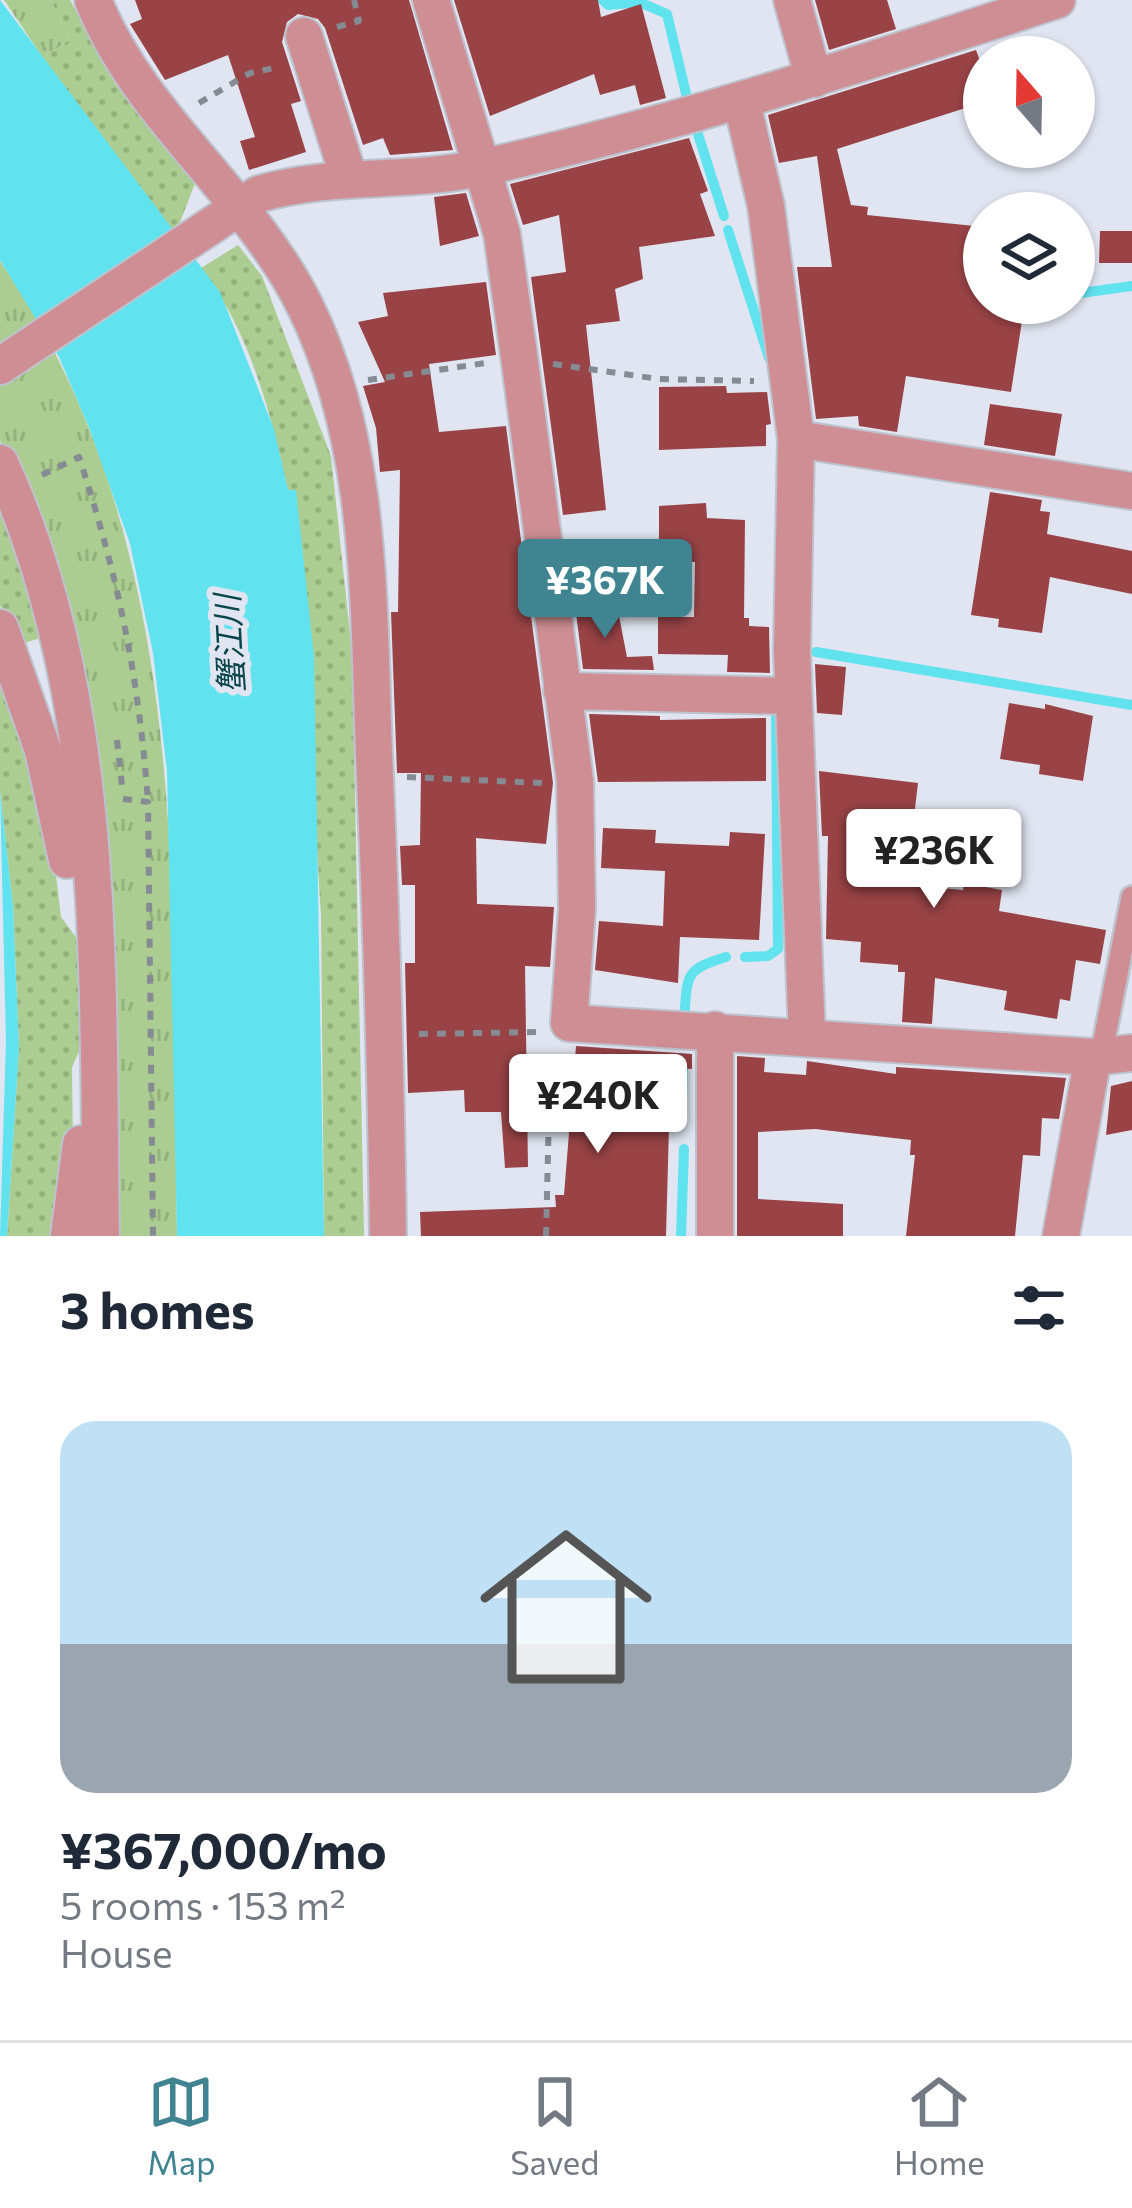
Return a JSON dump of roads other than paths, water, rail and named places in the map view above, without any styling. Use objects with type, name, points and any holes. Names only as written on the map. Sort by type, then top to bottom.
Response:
[{"type":"street","points":[[93,0],[135,83],[228,213],[305,306],[350,438],[365,533],[386,1035],[388,1236]]},
{"type":"street","points":[[430,0],[485,167],[502,235],[575,781],[577,909],[566,1028],[715,1030],[1109,1055],[1061,1236]]},
{"type":"street","points":[[792,0],[814,79]]},
{"type":"street","points":[[0,366],[259,194],[306,180],[420,180],[485,167],[742,103],[1058,0]]},
{"type":"street","points":[[308,48],[349,178]]},
{"type":"street","points":[[742,103],[766,206],[796,439],[793,696],[807,1036]]},
{"type":"street","points":[[796,439],[1132,491]]},
{"type":"street","points":[[0,463],[42,574],[68,682],[82,771],[98,1049],[101,1236]]},
{"type":"street","points":[[0,628],[48,771],[72,896],[91,911]]},
{"type":"street","points":[[562,691],[793,696]]},
{"type":"street","points":[[715,1030],[716,1236]]},
{"type":"street","points":[[69,1236],[85,1105],[98,1049]]},
{"type":"lane","points":[[1109,1055],[1132,897]]},
{"type":"water","name":"蟹江川","points":[[0,0],[220,292],[274,429],[288,490],[296,490],[314,657],[324,1236],[177,1236],[167,771],[153,653],[130,544],[90,430],[59,357],[0,260]]},
{"type":"water","points":[[0,791],[13,907],[19,1047],[7,1236],[0,1236],[6,1041]]},
{"type":"waterway","points":[[603,0],[608,5],[639,2],[667,14],[688,102]]},
{"type":"waterway","points":[[697,131],[724,216]]},
{"type":"waterway","points":[[728,230],[769,358]]},
{"type":"waterway","points":[[1095,291],[1132,286]]},
{"type":"waterway","points":[[816,652],[1132,705]]},
{"type":"waterway","points":[[745,957],[768,956],[778,949],[776,715]]},
{"type":"waterway","points":[[684,1020],[690,977],[701,966],[726,957]]},
{"type":"waterway","points":[[682,1100],[683,1058]]},
{"type":"waterway","points":[[681,1236],[684,1149]]}]
